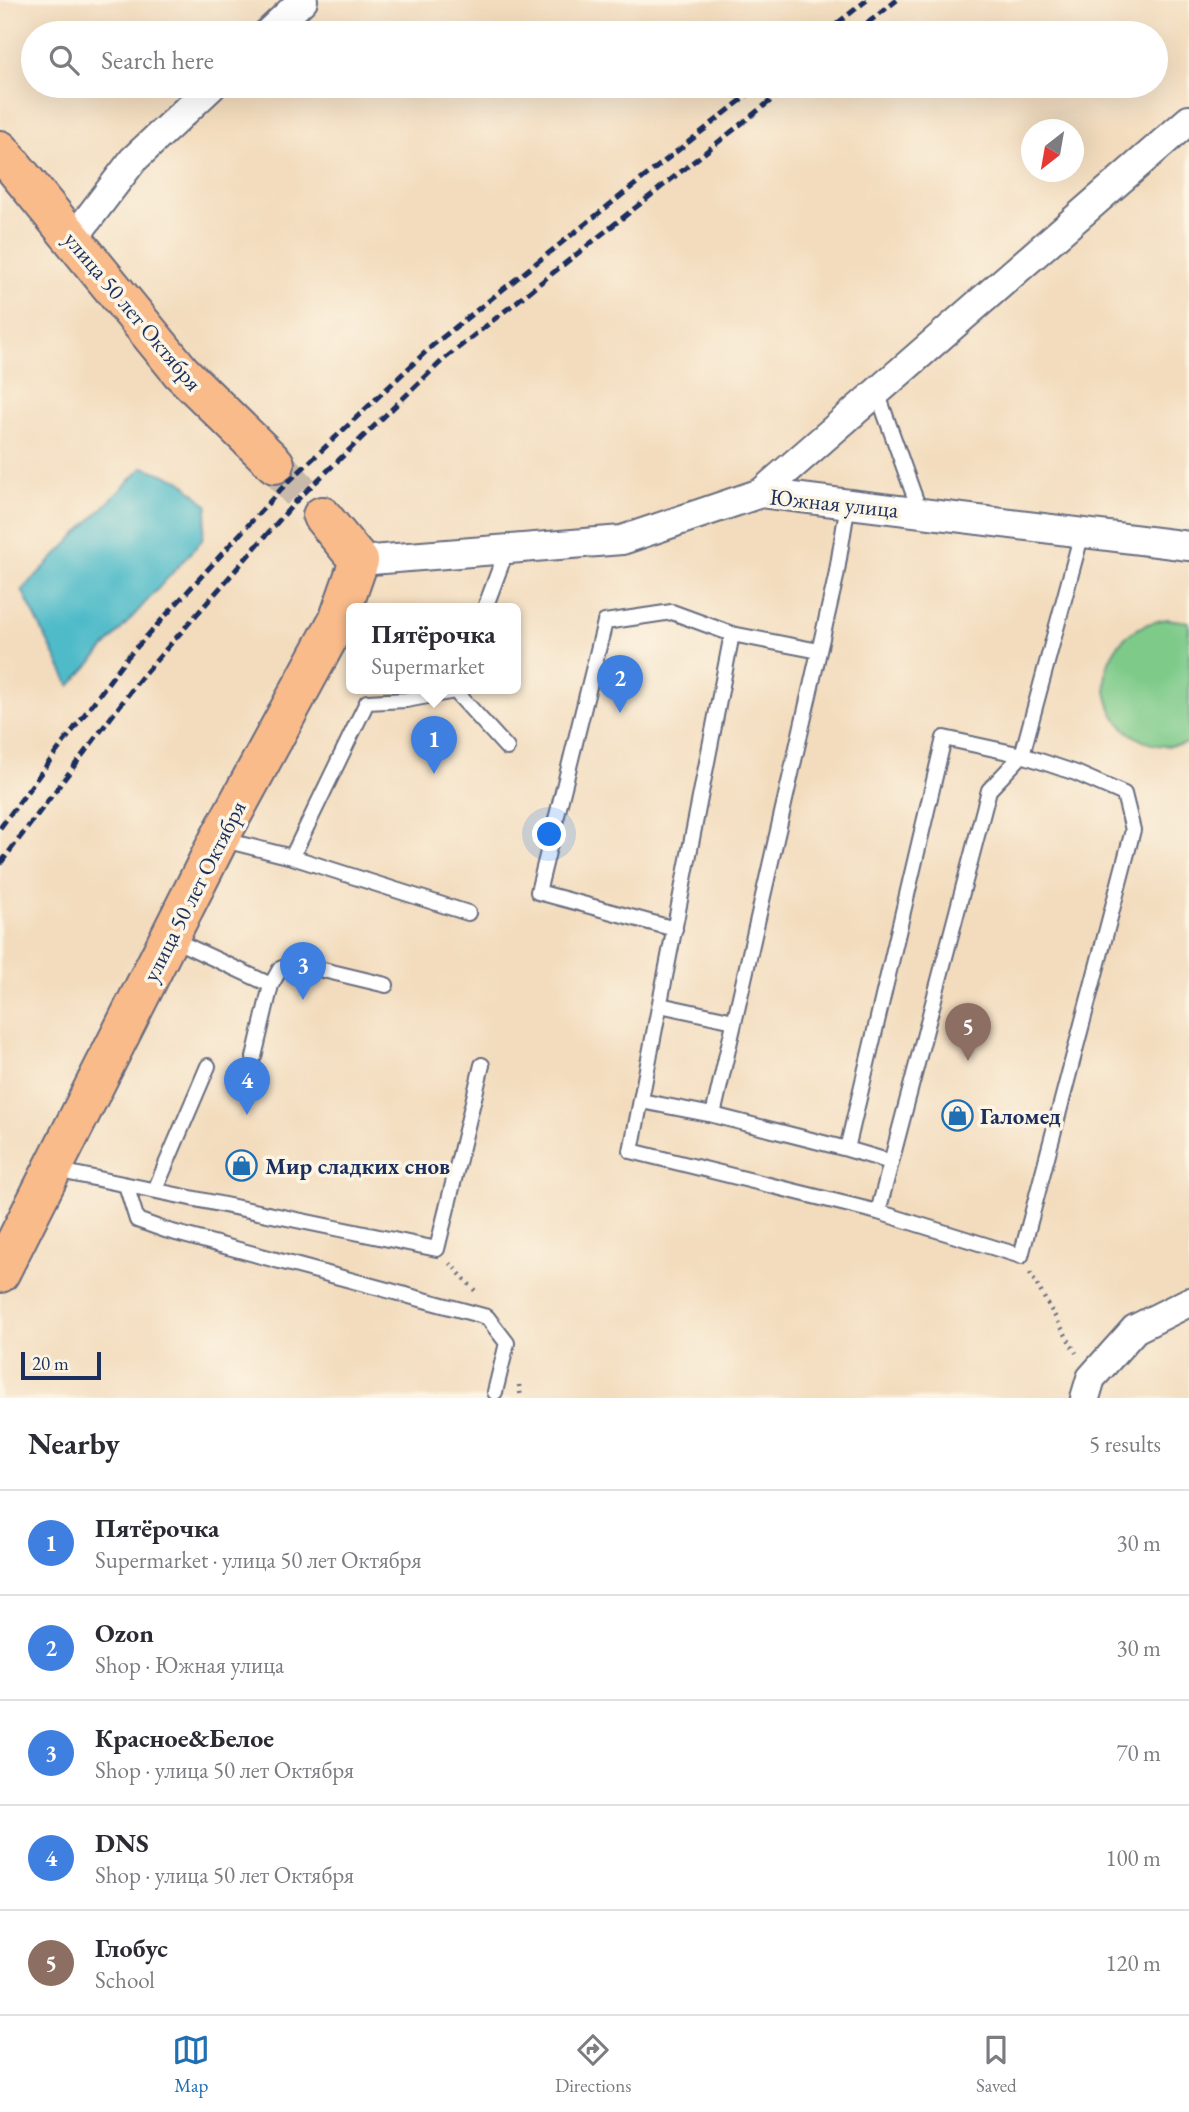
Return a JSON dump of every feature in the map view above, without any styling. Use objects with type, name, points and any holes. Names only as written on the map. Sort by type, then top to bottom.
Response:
[{"type":"main road","name":"улица 50 лет Октября","points":[[0,150],[181,372],[275,464]]},
{"type":"main road","points":[[322,516],[359,561]]},
{"type":"main road","name":"улица 50 лет Октября","points":[[0,1273],[219,839],[339,618],[359,561]]},
{"type":"street","points":[[281,21],[303,0]]},
{"type":"street","points":[[72,240],[133,160],[199,98]]},
{"type":"street","points":[[761,494],[1189,120]]},
{"type":"street","name":"Южная улица","points":[[359,561],[622,540],[761,494],[1189,546]]},
{"type":"street","points":[[1088,1388],[1135,1329],[1189,1302]]},
{"type":"lane","points":[[877,392],[920,512]]},
{"type":"lane","points":[[712,1115],[836,576],[848,503]]},
{"type":"lane","points":[[878,1212],[989,790],[1022,755],[1082,533]]},
{"type":"lane","points":[[487,603],[507,549]]},
{"type":"lane","points":[[675,929],[538,892],[605,622],[672,612],[732,634],[819,650]]},
{"type":"lane","points":[[732,634],[631,1151],[878,1212],[1021,1256],[1133,830],[1124,794],[1076,773],[1022,755],[944,738],[847,1149]]},
{"type":"lane","points":[[292,857],[367,702],[406,700],[435,694]]},
{"type":"lane","points":[[459,694],[507,748]]},
{"type":"lane","points":[[219,839],[292,857],[468,913]]},
{"type":"lane","points":[[169,938],[271,985]]},
{"type":"lane","points":[[254,1057],[271,985],[280,969],[294,963],[386,985]]},
{"type":"lane","points":[[660,1005],[734,1021]]},
{"type":"lane","points":[[52,1169],[437,1249],[482,1065]]},
{"type":"lane","points":[[155,1190],[208,1066]]},
{"type":"lane","points":[[641,1101],[712,1115],[891,1162]]},
{"type":"lane","points":[[126,1185],[136,1220],[487,1317],[507,1343],[495,1392]]},
{"type":"path","points":[[1021,1256],[1088,1388]]},
{"type":"green space","points":[[1167,619],[1189,622],[1189,743],[1158,745],[1134,736],[1117,719],[1107,696],[1107,672],[1116,648],[1136,630]]},
{"type":"water","points":[[143,467],[180,480],[208,506],[202,540],[70,686],[22,590]]},
{"type":"tunnel","points":[[275,464],[322,516]]},
{"type":"railway","points":[[840,21],[867,0]]},
{"type":"railway","points":[[870,21],[897,0]]},
{"type":"railway","points":[[0,828],[125,660],[283,487],[433,345],[744,98]]},
{"type":"railway","points":[[0,864],[140,679],[297,500],[443,360],[774,98]]},
{"type":"place","name":"Ozon","points":[[620,713]]},
{"type":"place","name":"Пятёрочка","points":[[434,774]]},
{"type":"place","name":"Красное&Белое","points":[[303,1000]]},
{"type":"place","name":"Глобус","points":[[968,1061]]},
{"type":"place","name":"DNS","points":[[247,1115]]},
{"type":"place","name":"Галомед","points":[[957,1116]]},
{"type":"place","name":"Мир сладких снов","points":[[242,1166]]}]
